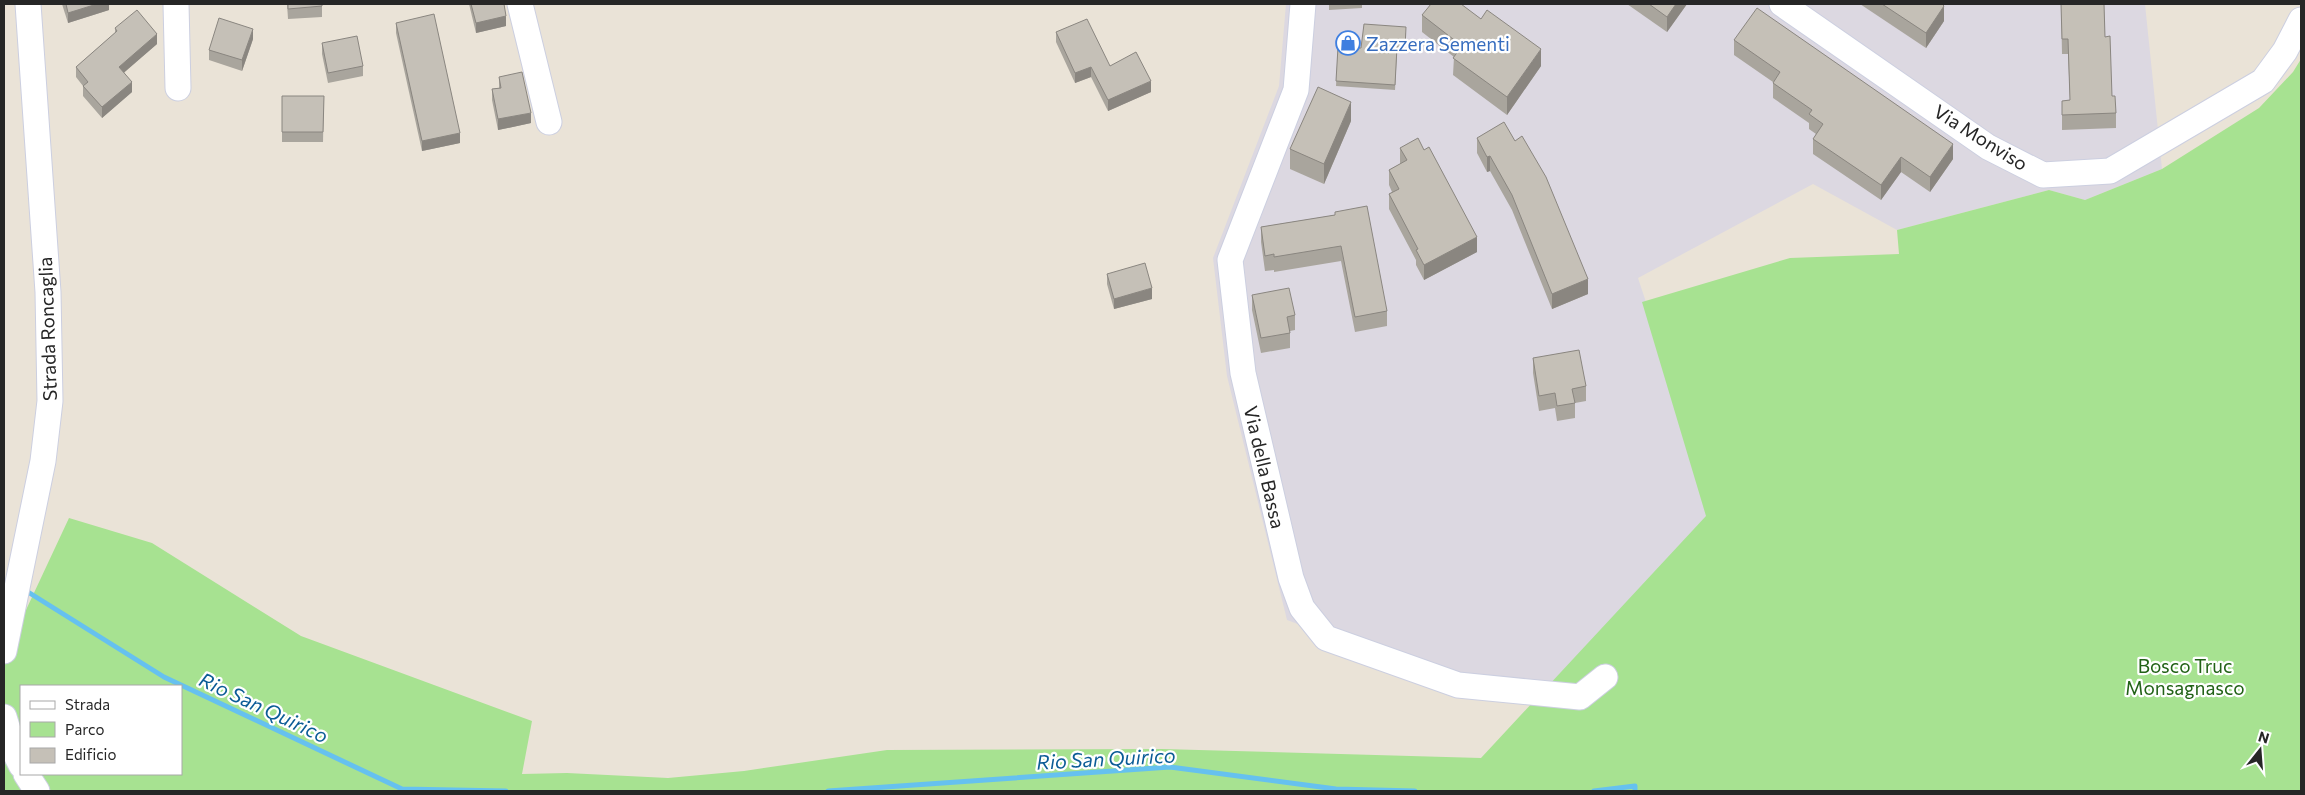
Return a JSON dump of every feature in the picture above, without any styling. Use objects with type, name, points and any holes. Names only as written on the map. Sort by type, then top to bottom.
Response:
[{"type":"street","name":"Strada Roncaglia","points":[[4,651],[43,460],[50,401],[48,292],[28,4]]},
{"type":"street","points":[[176,4],[178,88]]},
{"type":"street","points":[[520,4],[549,122]]},
{"type":"street","name":"Via della Bassa","points":[[1302,4],[1296,90],[1230,260],[1244,373],[1292,578],[1302,608],[1326,638],[1458,685],[1580,697],[1605,677]]},
{"type":"street","name":"Via Monviso","points":[[1782,4],[1988,146],[2043,175],[2110,171],[2255,86],[2263,81],[2286,51],[2301,20]]},
{"type":"street","points":[[4,717],[20,763]]},
{"type":"street","points":[[27,775],[37,791]]},
{"type":"shaded area","points":[[1286,4],[2145,4],[2162,169],[2085,200],[2049,190],[1897,230],[1813,184],[1638,278],[1673,383],[1725,517],[1614,695],[1438,677],[1287,620],[1227,376],[1213,258],[1279,86]]},
{"type":"green space","name":"Bosco Truc Monsagnasco","points":[[2301,59],[2301,791],[4,791],[4,657],[69,518],[152,543],[301,636],[532,721],[522,774],[567,773],[668,778],[744,771],[887,750],[1162,749],[1481,758],[1706,516],[1642,302],[1790,258],[1899,254],[1897,230],[2049,190],[2085,200],[2162,169],[2259,108],[2293,72]]},
{"type":"building","points":[[66,4],[97,4],[68,13]]},
{"type":"building","points":[[288,4],[322,4],[322,6],[288,9]]},
{"type":"building","points":[[471,4],[504,4],[506,16],[476,23]]},
{"type":"building","points":[[1431,4],[1461,4],[1481,19],[1487,10],[1541,49],[1507,97],[1453,58],[1462,46],[1422,15]]},
{"type":"building","points":[[1649,4],[1676,4],[1667,17]]},
{"type":"building","points":[[1882,4],[1942,4],[1944,6],[1926,33]]},
{"type":"building","points":[[2061,4],[2104,4],[2105,37],[2110,36],[2112,96],[2115,96],[2116,113],[2062,115],[2062,101],[2070,100],[2068,39],[2062,39]]},
{"type":"building","points":[[1757,8],[1953,144],[1930,177],[1901,157],[1881,185],[1813,139],[1823,124],[1809,114],[1812,110],[1773,83],[1780,72],[1734,40]]},
{"type":"building","points":[[137,10],[157,34],[119,67],[132,82],[102,107],[83,86],[88,82],[76,67],[117,31],[115,28]]},
{"type":"building","points":[[434,14],[460,133],[422,141],[396,23]]},
{"type":"building","points":[[219,18],[253,29],[242,60],[209,50]]},
{"type":"building","points":[[1087,19],[1110,66],[1136,52],[1151,81],[1108,100],[1091,67],[1075,73],[1056,32]]},
{"type":"building","points":[[1364,24],[1406,27],[1405,48],[1397,47],[1395,85],[1336,81],[1338,47],[1361,48]]},
{"type":"building","points":[[357,36],[363,66],[328,73],[322,43]]},
{"type":"building","points":[[522,72],[531,113],[498,119],[492,89],[501,88],[499,77]]},
{"type":"building","points":[[1318,87],[1351,102],[1324,164],[1290,149]]},
{"type":"building","points":[[282,96],[324,96],[323,132],[282,132]]},
{"type":"building","points":[[1504,122],[1515,141],[1522,136],[1546,177],[1588,279],[1552,294],[1512,195],[1490,156],[1487,157],[1477,138]]},
{"type":"building","points":[[1418,138],[1424,150],[1429,147],[1477,237],[1424,265],[1416,250],[1418,249],[1389,194],[1399,189],[1389,170],[1407,160],[1400,148]]},
{"type":"building","points":[[1367,206],[1387,311],[1355,317],[1341,246],[1274,257],[1274,254],[1265,256],[1261,227],[1335,215],[1335,212]]},
{"type":"building","points":[[1145,263],[1152,288],[1114,299],[1107,274]]},
{"type":"building","points":[[1289,288],[1295,315],[1287,317],[1290,333],[1261,338],[1252,295]]},
{"type":"building","points":[[1579,350],[1586,386],[1572,389],[1575,403],[1557,406],[1555,393],[1539,396],[1533,358]]},
{"type":"waterway","name":"Rio San Quirico","points":[[28,592],[164,677],[181,685]]},
{"type":"waterway","name":"Rio San Quirico","points":[[182,685],[402,789],[506,791]]},
{"type":"waterway","name":"Rio San Quirico","points":[[828,791],[1170,767],[1336,789],[1415,791]]},
{"type":"waterway","name":"Rio San Quirico","points":[[1594,791],[1635,786],[1635,791]]},
{"type":"place","name":"Zazzera Sementi","points":[[1348,43]]}]
